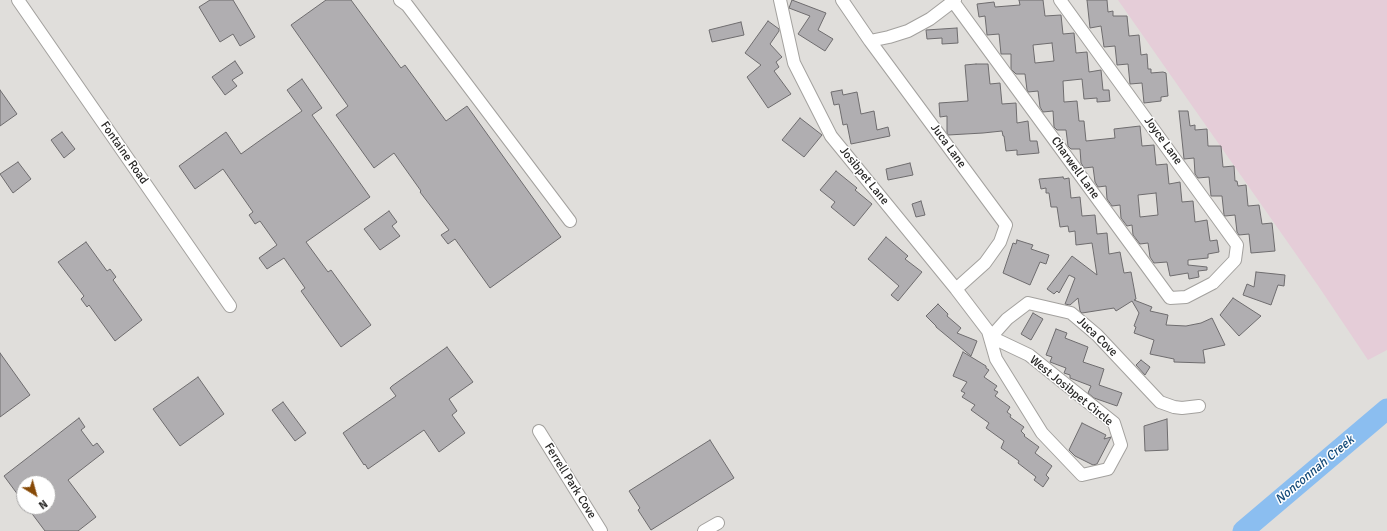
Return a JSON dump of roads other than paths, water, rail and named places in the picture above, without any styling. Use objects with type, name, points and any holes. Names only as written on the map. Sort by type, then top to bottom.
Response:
[{"type":"street","name":"Fontaine Road","points":[[18,0],[230,306]]},
{"type":"street","points":[[400,0],[407,5],[570,222]]},
{"type":"street","name":"Josibpet Lane","points":[[780,0],[794,63],[830,136],[956,289],[990,334]]},
{"type":"street","name":"Juca Lane","points":[[842,0],[870,41],[1006,225],[1000,242],[985,263],[956,289]]},
{"type":"street","name":"Joyce Lane","points":[[1060,0],[1237,245],[1235,260],[1214,283]]},
{"type":"street","points":[[870,41],[889,38],[908,31],[930,19],[953,1]]},
{"type":"street","name":"Charwell Lane","points":[[953,1],[1170,298],[1186,297],[1214,283]]},
{"type":"street","name":"Juca Cove","points":[[990,334],[1028,303],[1071,313],[1097,335],[1160,402],[1182,408],[1198,406]]},
{"type":"street","name":"West Josibpet Circle","points":[[990,334],[1029,355],[1114,423],[1121,445],[1108,469],[1082,475],[1042,433],[996,359],[990,334]]},
{"type":"street","name":"Ferrell Park Cove","points":[[539,431],[601,531]]},
{"type":"street","points":[[704,531],[718,523]]},
{"type":"waterway","name":"Nonconnah Creek","points":[[1243,531],[1387,409]]}]
